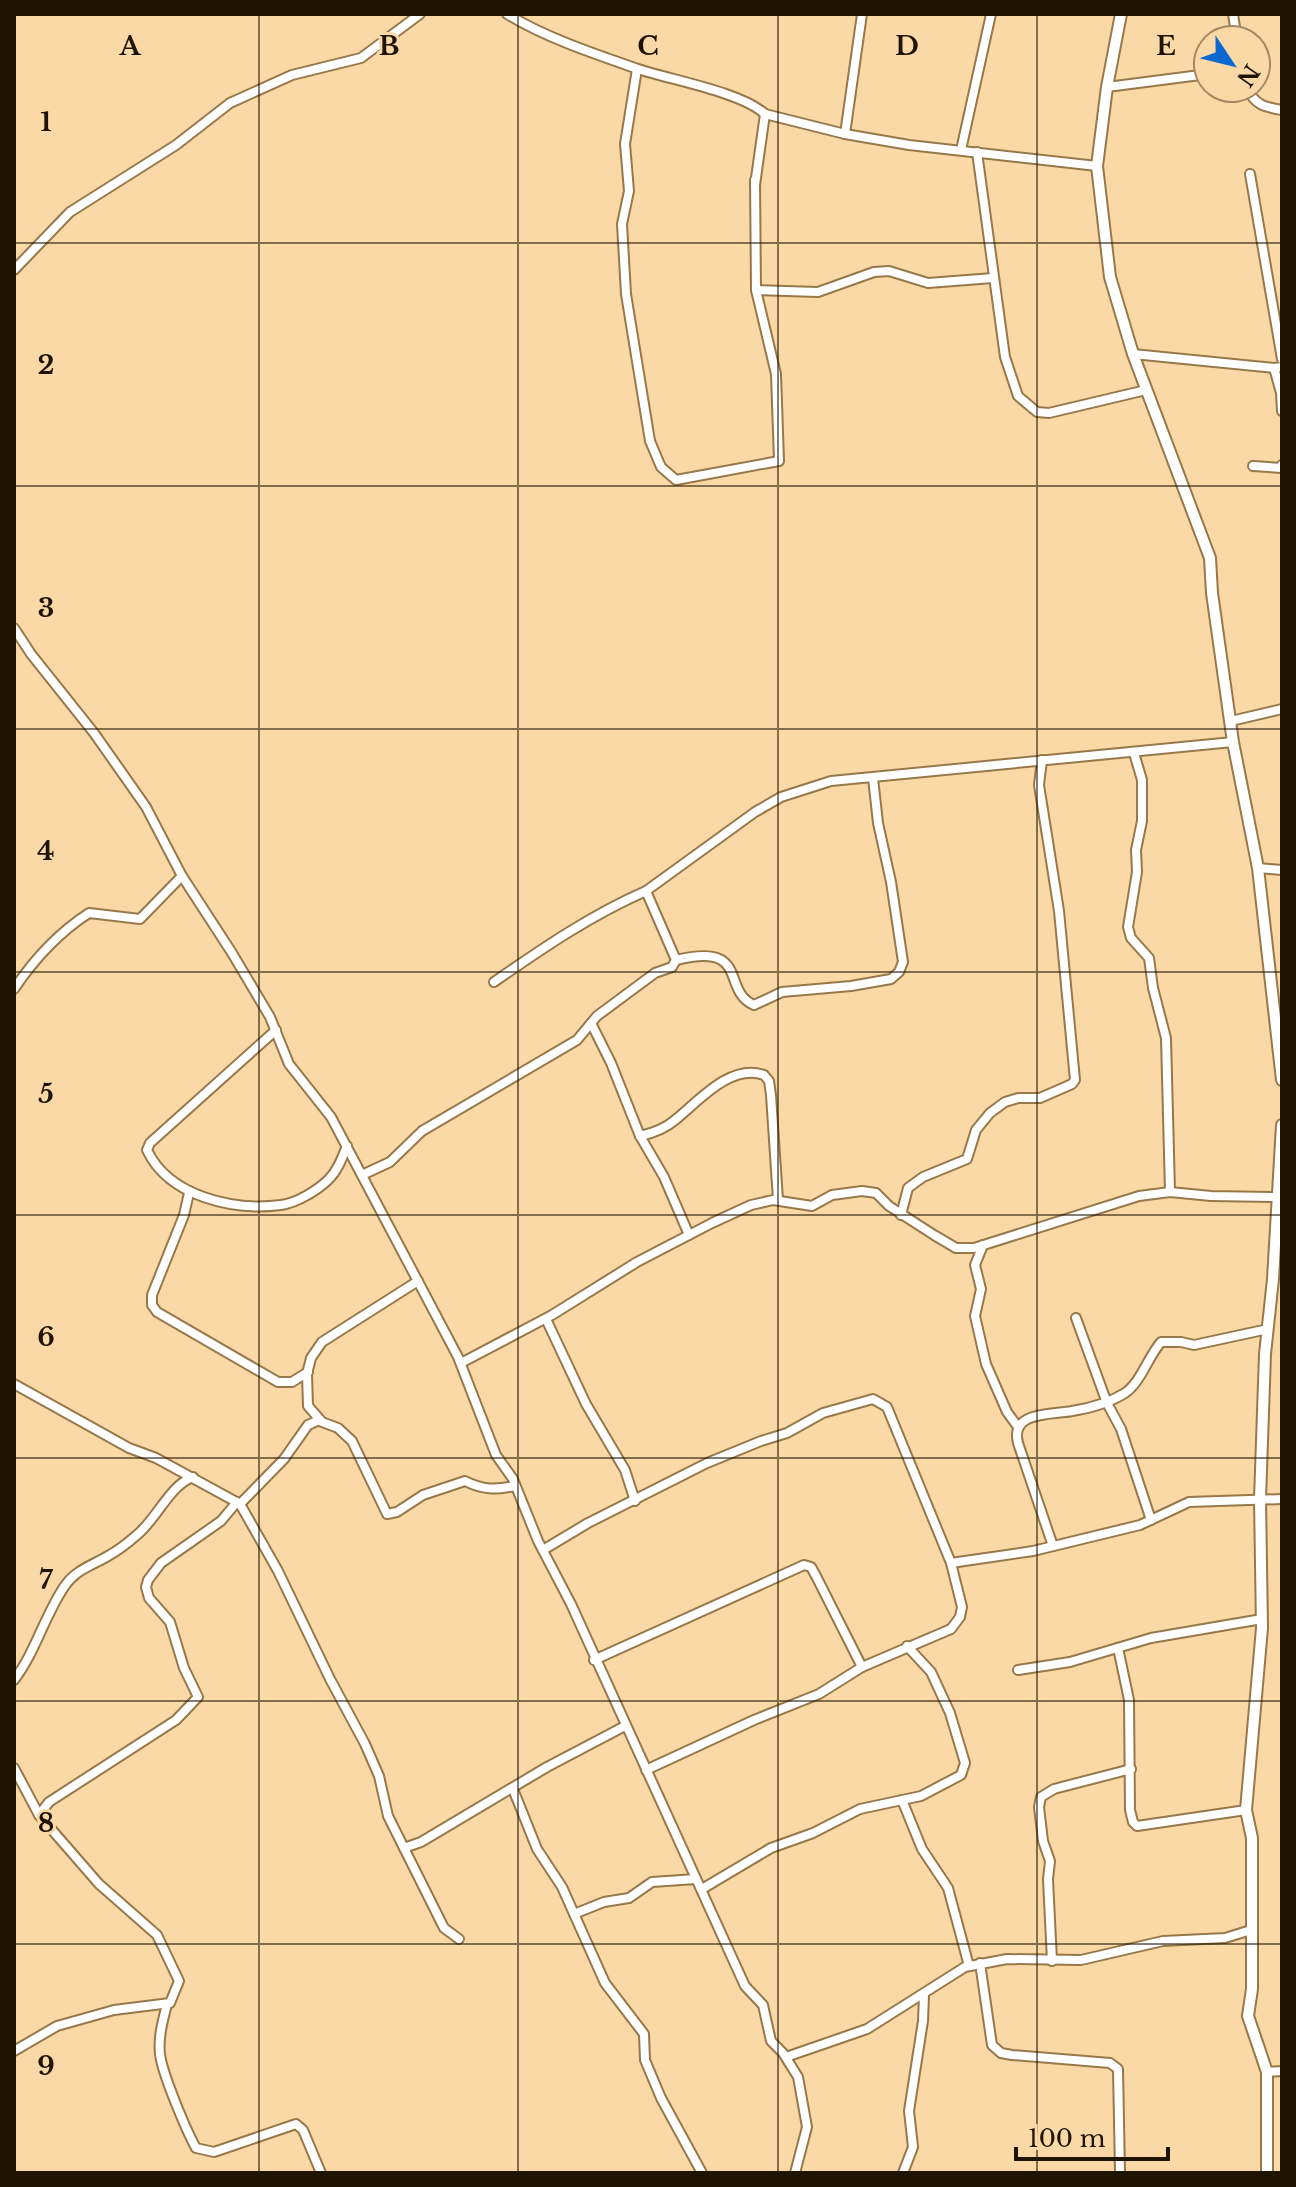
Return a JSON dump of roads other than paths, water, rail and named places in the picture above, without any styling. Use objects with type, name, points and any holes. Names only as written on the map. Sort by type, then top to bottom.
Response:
[{"type":"street","points":[[14,270],[70,212],[176,145],[230,103],[292,75],[361,58],[420,14]]},
{"type":"street","points":[[507,14],[637,69],[710,90],[758,108],[765,114],[845,134],[1097,166]]},
{"type":"street","points":[[845,134],[862,14]]},
{"type":"street","points":[[961,150],[991,14]]},
{"type":"street","points":[[1121,14],[1107,87],[1097,166],[1110,277],[1133,354],[1210,558],[1233,742],[1258,868],[1282,1080]]},
{"type":"street","points":[[637,69],[625,144],[629,191],[622,224],[626,294],[650,441],[661,467],[676,480],[779,461],[776,374],[756,290],[755,180],[765,114]]},
{"type":"street","points":[[1107,87],[1192,76]]},
{"type":"street","points":[[1259,104],[1282,110]]},
{"type":"street","points":[[977,152],[1005,357],[1018,396],[1030,409],[1049,413],[1146,390]]},
{"type":"street","points":[[1250,174],[1282,359]]},
{"type":"street","points":[[756,290],[818,292],[874,272],[889,271],[928,283],[993,278]]},
{"type":"street","points":[[1133,354],[1278,368],[1282,411]]},
{"type":"street","points":[[1253,466],[1282,468],[1282,465]]},
{"type":"street","points":[[14,628],[146,807],[182,876],[232,953],[276,1030],[289,1064],[331,1117],[461,1363],[496,1455],[515,1486],[571,1604],[745,1986],[766,2012],[771,2041],[786,2057],[798,2077],[807,2127],[795,2173]]},
{"type":"street","points":[[1231,721],[1282,709]]},
{"type":"street","points":[[494,982],[558,938],[620,902],[646,891],[696,853],[781,797],[831,781],[1233,742]]},
{"type":"street","points":[[1134,753],[1142,780],[1142,821],[1128,927],[1131,938],[1149,958],[1166,1038],[1170,1192]]},
{"type":"street","points":[[901,1215],[908,1188],[923,1177],[967,1159],[976,1130],[990,1113],[1005,1102],[1018,1098],[1040,1098],[1075,1080],[1059,911],[1039,785],[1042,760]]},
{"type":"street","points":[[362,1175],[390,1162],[422,1131],[577,1040],[597,1016],[655,973],[672,967],[676,960],[697,955],[720,959],[729,966],[745,999],[754,1005],[782,992],[891,979],[899,972],[903,962],[873,778]]},
{"type":"street","points":[[1258,868],[1282,870]]},
{"type":"street","points":[[14,989],[37,956],[74,922],[89,913],[140,919],[182,876]]},
{"type":"street","points":[[646,891],[676,960]]},
{"type":"street","points":[[591,1023],[611,1063],[640,1136],[664,1177],[689,1235]]},
{"type":"street","points":[[276,1030],[150,1143],[147,1150],[154,1166],[189,1193],[234,1204],[284,1205],[313,1191],[331,1177],[347,1146]]},
{"type":"street","points":[[640,1136],[657,1132],[722,1083],[742,1074],[764,1075],[769,1081],[771,1095],[778,1200]]},
{"type":"street","points":[[1267,2173],[1267,2072],[1249,2024],[1252,1989],[1252,1838],[1246,1810],[1262,1619],[1260,1499],[1282,1125]]},
{"type":"street","points":[[461,1363],[546,1319],[637,1262],[751,1205],[778,1200],[812,1206],[832,1195],[862,1191],[876,1193],[901,1215],[956,1248],[974,1248],[1139,1196],[1170,1192],[1276,1197]]},
{"type":"street","points":[[189,1193],[184,1215],[152,1295],[152,1305],[157,1312],[278,1382],[292,1382],[308,1372]]},
{"type":"street","points":[[983,1245],[975,1265],[981,1289],[975,1316],[986,1364],[1007,1412],[1018,1427],[1018,1443],[1053,1546]]},
{"type":"street","points":[[418,1281],[322,1342],[311,1358],[308,1406],[319,1420],[338,1428],[352,1441],[387,1514],[397,1512],[423,1495],[465,1481],[479,1488],[515,1486]]},
{"type":"street","points":[[1076,1318],[1107,1403],[1121,1429],[1151,1520]]},
{"type":"street","points":[[546,1319],[586,1404],[625,1470],[635,1501]]},
{"type":"street","points":[[1018,1427],[1025,1420],[1040,1414],[1107,1403],[1129,1390],[1161,1342],[1194,1345],[1268,1329]]},
{"type":"street","points":[[14,1384],[129,1448],[193,1477],[239,1503],[278,1571],[365,1744],[379,1776],[388,1816],[444,1928],[459,1939]]},
{"type":"street","points":[[543,1550],[588,1523],[707,1463],[787,1433],[823,1413],[873,1399],[887,1407],[951,1563],[962,1607],[960,1617],[951,1629],[862,1667],[819,1694],[646,1770]]},
{"type":"street","points":[[39,1815],[49,1802],[176,1720],[198,1697],[184,1668],[170,1622],[149,1598],[148,1580],[161,1563],[221,1521],[284,1459],[308,1425],[319,1420]]},
{"type":"street","points":[[14,1680],[74,1573],[112,1554],[140,1532],[159,1513],[177,1486],[193,1477]]},
{"type":"street","points":[[951,1563],[1033,1551],[1140,1525],[1189,1502],[1282,1499]]},
{"type":"street","points":[[594,1660],[804,1565],[811,1567],[862,1667]]},
{"type":"street","points":[[1018,1670],[1070,1662],[1151,1638],[1262,1619]]},
{"type":"street","points":[[702,1889],[771,1848],[813,1833],[860,1809],[921,1796],[961,1775],[965,1763],[950,1713],[931,1672],[907,1646]]},
{"type":"street","points":[[1118,1648],[1129,1700],[1130,1810],[1133,1822],[1137,1826],[1246,1810]]},
{"type":"street","points":[[404,1848],[421,1842],[547,1767],[625,1726]]},
{"type":"street","points":[[14,1768],[39,1815],[99,1884],[157,1935],[179,1981],[170,2003],[114,2010],[57,2026],[14,2051]]},
{"type":"street","points":[[1052,1961],[1050,1861],[1043,1841],[1039,1807],[1041,1797],[1054,1789],[1131,1769]]},
{"type":"street","points":[[513,1789],[537,1849],[555,1875],[605,1983],[644,2034],[645,2060],[661,2098],[702,2173]]},
{"type":"street","points":[[902,1800],[922,1849],[948,1888],[969,1966]]},
{"type":"street","points":[[574,1914],[604,1902],[629,1898],[652,1882],[696,1879]]},
{"type":"street","points":[[786,2057],[867,2029],[969,1966],[1007,1959],[1081,1960],[1163,1941],[1225,1938],[1251,1930]]},
{"type":"street","points":[[980,1963],[992,2045],[996,2049],[1012,2055],[1110,2063],[1118,2069],[1120,2173]]},
{"type":"street","points":[[903,2173],[913,2147],[909,2111],[924,1995]]},
{"type":"street","points":[[167,2004],[161,2026],[160,2056],[196,2148],[214,2152],[296,2124],[303,2130],[321,2173]]},
{"type":"street","points":[[1267,2072],[1282,2071]]}]
